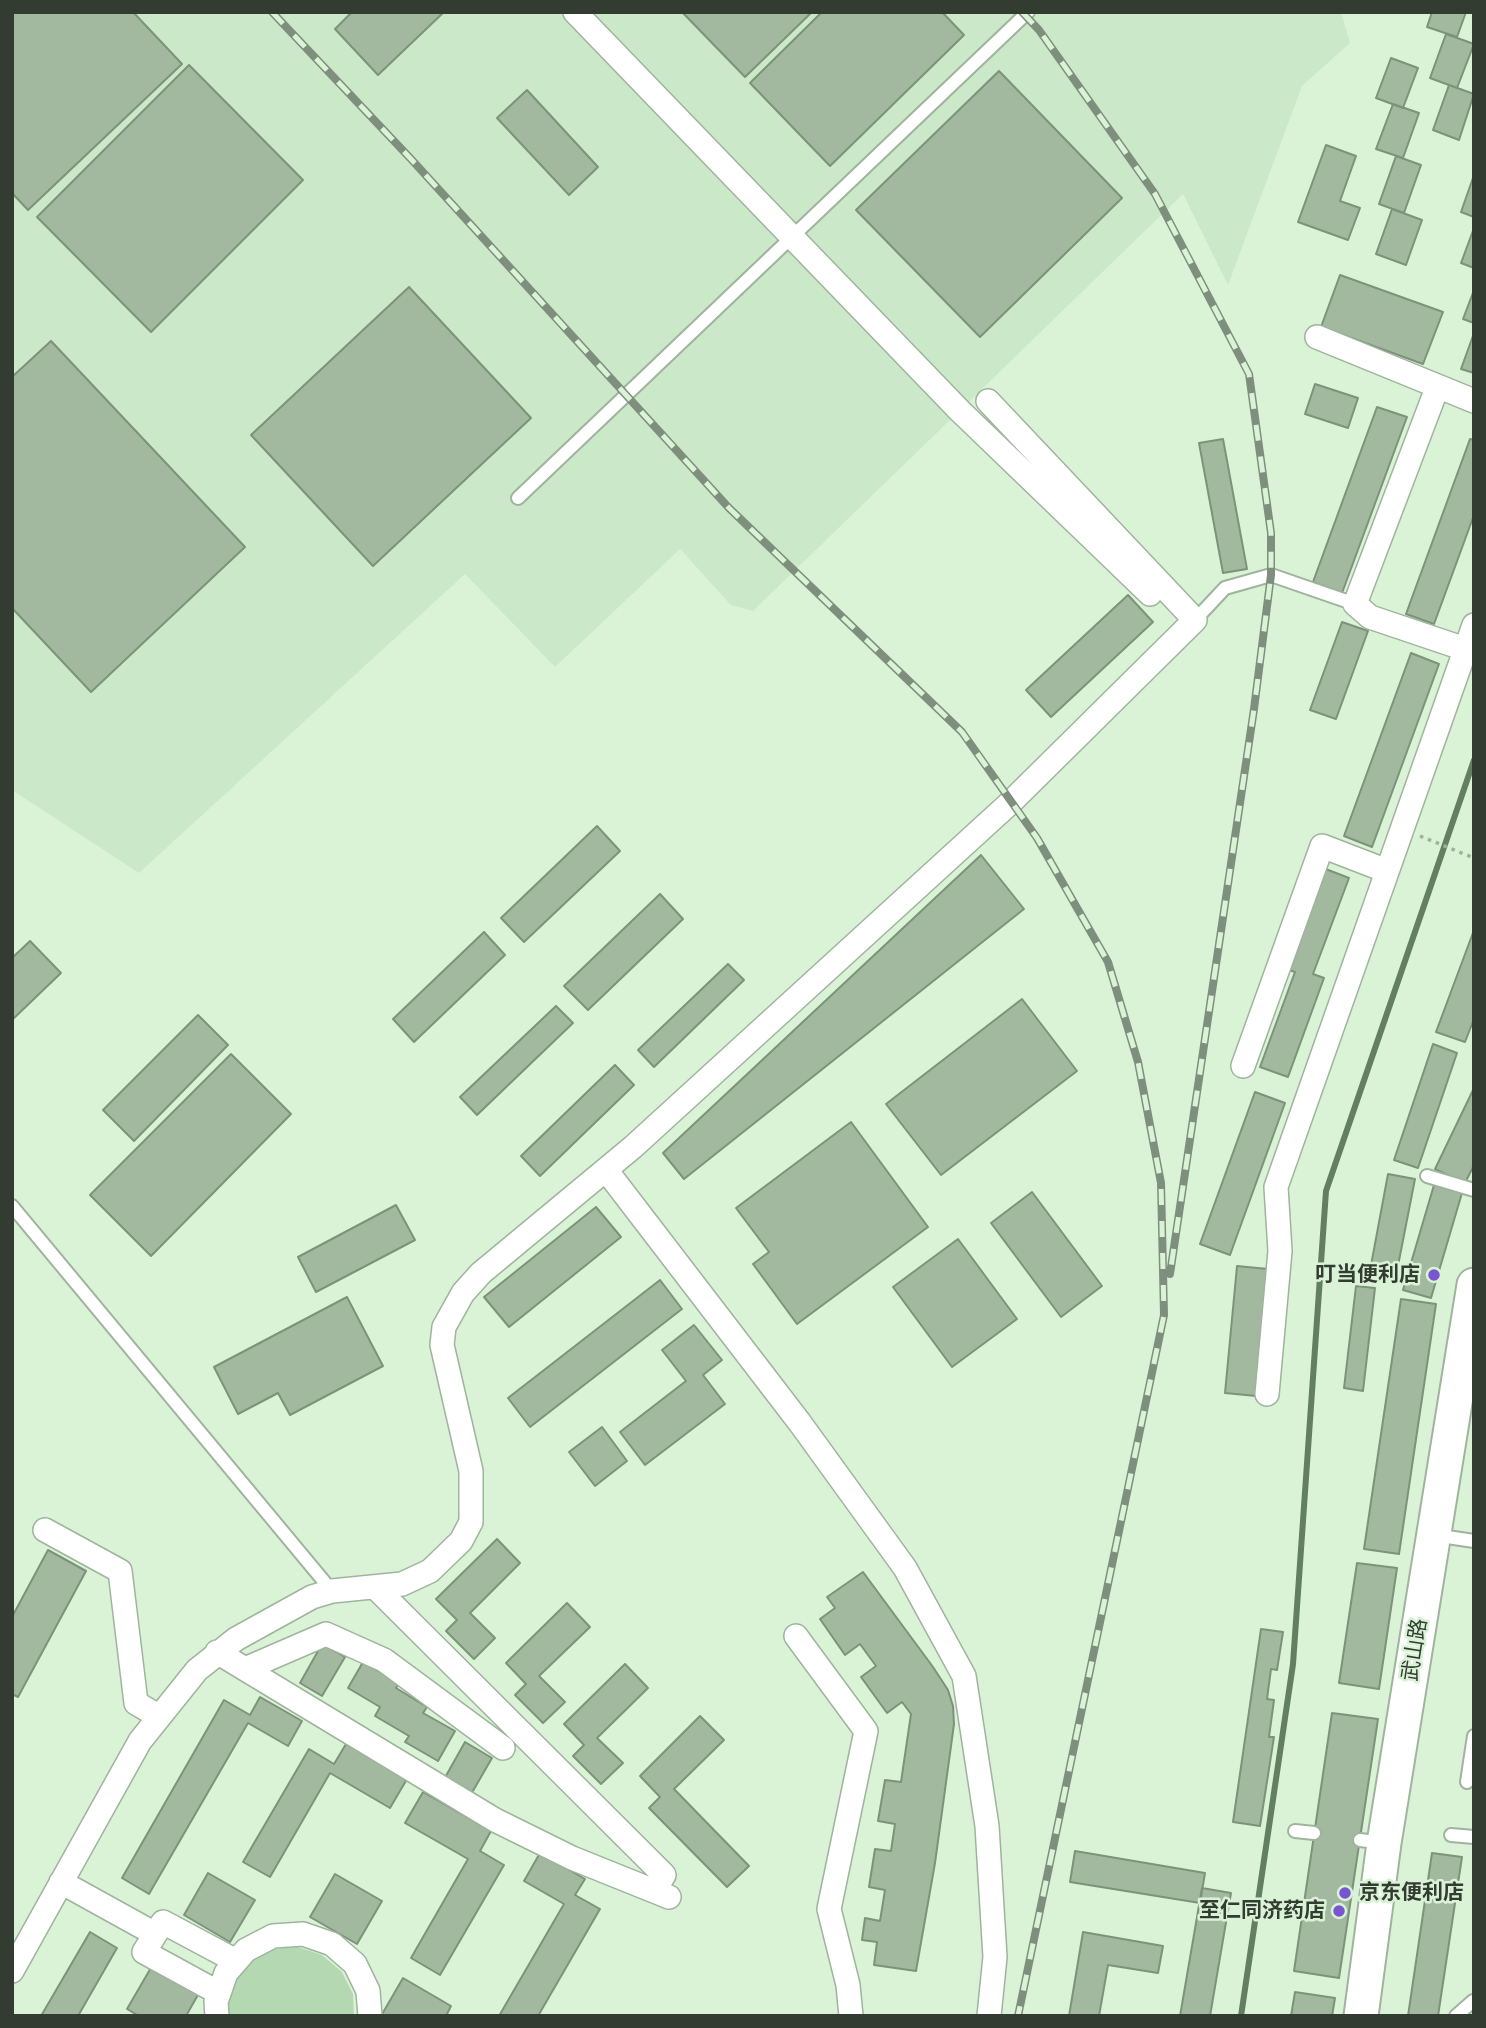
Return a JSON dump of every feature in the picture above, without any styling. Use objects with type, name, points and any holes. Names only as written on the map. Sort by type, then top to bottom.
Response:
[{"type":"main road","name":"武山路","points":[[1361,2016],[1372,1842],[1433,1535],[1474,1285]]},
{"type":"street","points":[[575,12],[960,411],[1191,625]]},
{"type":"street","points":[[1317,337],[1474,401]]},
{"type":"street","points":[[1437,388],[1355,604],[1370,617],[1465,649]]},
{"type":"street","points":[[988,401],[1191,625]]},
{"type":"street","points":[[12,1971],[140,1741],[158,1716],[217,1652],[312,1597],[332,1591],[402,1584],[430,1571],[461,1541],[471,1522],[471,1471],[442,1345],[444,1327],[450,1313],[481,1273],[606,1170],[1011,802],[1191,625]]},
{"type":"street","points":[[1267,1394],[1280,1251],[1276,1187],[1474,625]]},
{"type":"street","points":[[1243,1066],[1322,846],[1387,872]]},
{"type":"street","points":[[606,1170],[800,1423],[905,1568],[964,1676],[987,1826],[995,1957],[989,2016]]},
{"type":"street","points":[[45,1530],[120,1571],[136,1703],[158,1716]]},
{"type":"street","points":[[217,1652],[495,1820],[572,1858],[662,1894],[664,1875],[376,1588]]},
{"type":"street","points":[[245,1668],[326,1634],[384,1660],[503,1748]]},
{"type":"street","points":[[796,1636],[866,1731],[829,1909],[848,1985],[851,2016]]},
{"type":"street","points":[[61,1882],[155,1934]]},
{"type":"street","points":[[219,1993],[144,1952],[163,1922],[236,1961]]},
{"type":"street","points":[[217,2016],[219,1993],[226,1973],[246,1950],[273,1937],[303,1934],[332,1944],[355,1964],[368,1991],[370,2016]]},
{"type":"lane","points":[[518,498],[623,395],[793,238],[1028,12]]},
{"type":"lane","points":[[1191,625],[1225,588],[1271,575],[1355,604]]},
{"type":"lane","points":[[1427,1176],[1474,1190]]},
{"type":"lane","points":[[12,1206],[332,1591]]},
{"type":"lane","points":[[1433,1535],[1474,1541]]},
{"type":"lane","points":[[1467,1782],[1474,1736]]},
{"type":"lane","points":[[1295,1831],[1314,1833]]},
{"type":"lane","points":[[1451,1835],[1474,1838]]},
{"type":"lane","points":[[1456,2016],[1473,2001]]},
{"type":"path","points":[[1432,841],[1474,858]]},
{"type":"shaded area","points":[[12,12],[1341,12],[1350,43],[1302,86],[1228,285],[1183,194],[753,611],[731,605],[680,549],[555,667],[465,574],[139,873],[12,790]]},
{"type":"shaded area","points":[[298,1947],[322,1955],[342,1972],[353,1994],[354,2016],[226,2016],[225,2004],[234,1980],[250,1961],[273,1949]]},
{"type":"building","points":[[12,12],[133,12],[182,64],[28,210],[12,193]]},
{"type":"building","points":[[352,12],[444,12],[378,75],[335,29]]},
{"type":"building","points":[[682,12],[812,12],[745,77]]},
{"type":"building","points":[[822,12],[942,12],[964,35],[830,166],[750,83]]},
{"type":"building","points":[[1432,12],[1466,12],[1457,37],[1427,27]]},
{"type":"building","points":[[1446,34],[1474,44],[1457,88],[1430,78]]},
{"type":"building","points":[[1391,58],[1418,68],[1403,108],[1376,98]]},
{"type":"building","points":[[189,65],[303,180],[151,332],[37,217]]},
{"type":"building","points":[[999,71],[1122,198],[980,337],[856,210]]},
{"type":"building","points":[[1449,85],[1474,94],[1459,140],[1433,130]]},
{"type":"building","points":[[527,90],[598,167],[569,195],[497,118]]},
{"type":"building","points":[[1393,104],[1419,113],[1403,158],[1376,149]]},
{"type":"building","points":[[1326,145],[1356,156],[1340,201],[1360,208],[1348,240],[1298,222]]},
{"type":"building","points":[[1396,156],[1421,165],[1404,213],[1379,204]]},
{"type":"building","points":[[1474,175],[1474,217],[1461,212]]},
{"type":"building","points":[[1392,209],[1422,220],[1406,265],[1376,254]]},
{"type":"building","points":[[1474,228],[1474,268],[1461,263]]},
{"type":"building","points":[[1340,275],[1443,312],[1423,364],[1321,327]]},
{"type":"building","points":[[409,287],[531,418],[373,566],[251,435]]},
{"type":"building","points":[[1474,290],[1474,323],[1463,319]]},
{"type":"building","points":[[1474,333],[1474,373],[1461,369]]},
{"type":"building","points":[[51,341],[245,547],[91,692],[12,608],[12,377]]},
{"type":"building","points":[[1315,384],[1358,398],[1348,428],[1305,414]]},
{"type":"building","points":[[1377,407],[1407,417],[1342,593],[1313,582]]},
{"type":"building","points":[[1223,439],[1247,569],[1223,573],[1199,443]]},
{"type":"building","points":[[1470,439],[1474,440],[1474,515],[1434,624],[1406,614]]},
{"type":"building","points":[[1128,595],[1153,622],[1051,717],[1026,690]]},
{"type":"building","points":[[1342,622],[1368,631],[1336,719],[1310,710]]},
{"type":"building","points":[[1411,653],[1439,664],[1372,847],[1344,836]]},
{"type":"building","points":[[597,826],[620,851],[524,942],[501,918]]},
{"type":"building","points":[[981,855],[1024,909],[684,1179],[663,1153]]},
{"type":"building","points":[[1323,868],[1349,878],[1313,974],[1324,978],[1288,1077],[1260,1067],[1295,972],[1286,969]]},
{"type":"building","points":[[660,894],[683,919],[588,1010],[564,986]]},
{"type":"building","points":[[1474,930],[1474,1019],[1465,1042],[1436,1032]]},
{"type":"building","points":[[484,932],[505,955],[414,1042],[393,1019]]},
{"type":"building","points":[[30,941],[61,973],[12,1020],[12,958]]},
{"type":"building","points":[[728,964],[744,980],[654,1067],[638,1050]]},
{"type":"building","points":[[1022,999],[1077,1071],[941,1175],[886,1104]]},
{"type":"building","points":[[556,1006],[573,1023],[477,1115],[460,1097]]},
{"type":"building","points":[[198,1015],[228,1045],[134,1141],[103,1110]]},
{"type":"building","points":[[1433,1044],[1457,1053],[1418,1168],[1394,1160]]},
{"type":"building","points":[[231,1054],[291,1114],[151,1256],[90,1195]]},
{"type":"building","points":[[615,1065],[634,1085],[540,1176],[521,1156]]},
{"type":"building","points":[[1474,1088],[1474,1165],[1465,1183],[1435,1169]]},
{"type":"building","points":[[1255,1092],[1285,1103],[1230,1255],[1200,1244]]},
{"type":"building","points":[[851,1122],[928,1227],[797,1324],[753,1264],[769,1252],[736,1208]]},
{"type":"building","points":[[1388,1174],[1415,1179],[1395,1281],[1369,1276]]},
{"type":"building","points":[[1434,1185],[1462,1193],[1431,1298],[1403,1290]]},
{"type":"building","points":[[1032,1192],[1102,1286],[1061,1317],[991,1223]]},
{"type":"building","points":[[396,1205],[415,1240],[316,1292],[298,1257]]},
{"type":"building","points":[[596,1207],[621,1237],[509,1327],[484,1297]]},
{"type":"building","points":[[958,1239],[1017,1319],[952,1367],[893,1287]]},
{"type":"building","points":[[1237,1266],[1268,1269],[1256,1396],[1225,1393]]},
{"type":"building","points":[[660,1280],[682,1309],[530,1427],[508,1398]]},
{"type":"building","points":[[1356,1286],[1375,1288],[1363,1391],[1344,1388]]},
{"type":"building","points":[[347,1297],[383,1366],[290,1415],[278,1393],[238,1414],[214,1367]]},
{"type":"building","points":[[1401,1299],[1436,1304],[1399,1554],[1364,1549]]},
{"type":"building","points":[[694,1325],[722,1360],[703,1375],[725,1404],[645,1465],[620,1432],[686,1381],[662,1350]]},
{"type":"building","points":[[602,1427],[627,1461],[595,1486],[569,1452]]},
{"type":"building","points":[[497,1539],[520,1563],[470,1613],[495,1638],[474,1659],[446,1631],[457,1620],[436,1599]]},
{"type":"building","points":[[48,1550],[86,1571],[18,1697],[12,1694],[12,1617]]},
{"type":"building","points":[[1357,1563],[1397,1568],[1379,1689],[1339,1683]]},
{"type":"building","points":[[863,1572],[933,1667],[948,1690],[953,1706],[954,1724],[935,1863],[916,1971],[874,1965],[877,1942],[862,1940],[865,1918],[880,1921],[885,1890],[869,1887],[875,1849],[891,1851],[895,1824],[878,1821],[885,1780],[901,1782],[911,1714],[902,1702],[887,1713],[861,1677],[876,1666],[860,1644],[845,1655],[820,1619],[835,1608],[827,1597]]},
{"type":"building","points":[[567,1603],[590,1627],[539,1676],[565,1702],[543,1723],[515,1695],[526,1684],[506,1663]]},
{"type":"building","points":[[1261,1629],[1283,1632],[1277,1670],[1271,1669],[1267,1699],[1274,1700],[1269,1737],[1274,1737],[1260,1826],[1233,1822]]},
{"type":"building","points":[[322,1644],[345,1657],[322,1696],[300,1683]]},
{"type":"building","points":[[363,1662],[399,1683],[396,1688],[427,1707],[423,1713],[455,1731],[438,1761],[405,1742],[409,1736],[375,1716],[380,1707],[348,1688]]},
{"type":"building","points":[[625,1664],[648,1688],[597,1738],[623,1763],[601,1784],[573,1756],[584,1745],[564,1724]]},
{"type":"building","points":[[260,1697],[302,1721],[288,1746],[248,1723],[149,1894],[122,1878],[224,1700],[250,1715]]},
{"type":"building","points":[[1332,1713],[1378,1719],[1339,1978],[1294,1971]]},
{"type":"building","points":[[700,1716],[724,1740],[674,1789],[749,1866],[727,1887],[649,1808],[660,1797],[640,1776]]},
{"type":"building","points":[[465,1742],[492,1758],[470,1796],[443,1781]]},
{"type":"building","points":[[346,1744],[407,1779],[390,1808],[330,1773],[270,1877],[243,1862],[309,1749],[334,1764]]},
{"type":"building","points":[[423,1792],[491,1831],[480,1851],[504,1865],[440,1975],[411,1958],[468,1859],[405,1823]]},
{"type":"building","points":[[1075,1851],[1205,1873],[1200,1903],[1070,1882]]},
{"type":"building","points":[[540,1853],[585,1879],[575,1895],[600,1909],[538,2016],[499,2016],[564,1904],[524,1881]]},
{"type":"building","points":[[1432,1853],[1462,1857],[1438,2016],[1408,2016]]},
{"type":"building","points":[[208,1873],[255,1900],[230,1942],[184,1915]]},
{"type":"building","points":[[335,1874],[382,1901],[357,1944],[310,1917]]},
{"type":"building","points":[[1202,1888],[1231,1893],[1210,2016],[1180,2016]]},
{"type":"building","points":[[90,1932],[117,1948],[78,2016],[41,2016]]},
{"type":"building","points":[[1083,1932],[1163,1946],[1158,1973],[1108,1965],[1099,2016],[1069,2016]]},
{"type":"building","points":[[152,1966],[199,1993],[186,2016],[139,2016],[127,2009]]},
{"type":"building","points":[[403,1978],[451,2006],[446,2016],[381,2016]]},
{"type":"building","points":[[1295,1992],[1335,1998],[1332,2016],[1291,2016]]},
{"type":"waterway","points":[[1241,2016],[1293,1664],[1326,1191],[1474,760]]},
{"type":"railway","points":[[272,12],[411,159],[729,508],[962,732],[1037,838],[1108,962],[1138,1062],[1161,1183],[1164,1315],[1018,2016]]},
{"type":"railway","points":[[1022,12],[1039,30],[1155,194],[1249,374],[1271,533],[1271,575],[1254,709],[1170,1274]]},
{"type":"place","name":"叮当便利店","points":[[1434,1275]]},
{"type":"place","name":"京东便利店","points":[[1345,1893]]},
{"type":"place","name":"至仁同济药店","points":[[1339,1911]]}]
